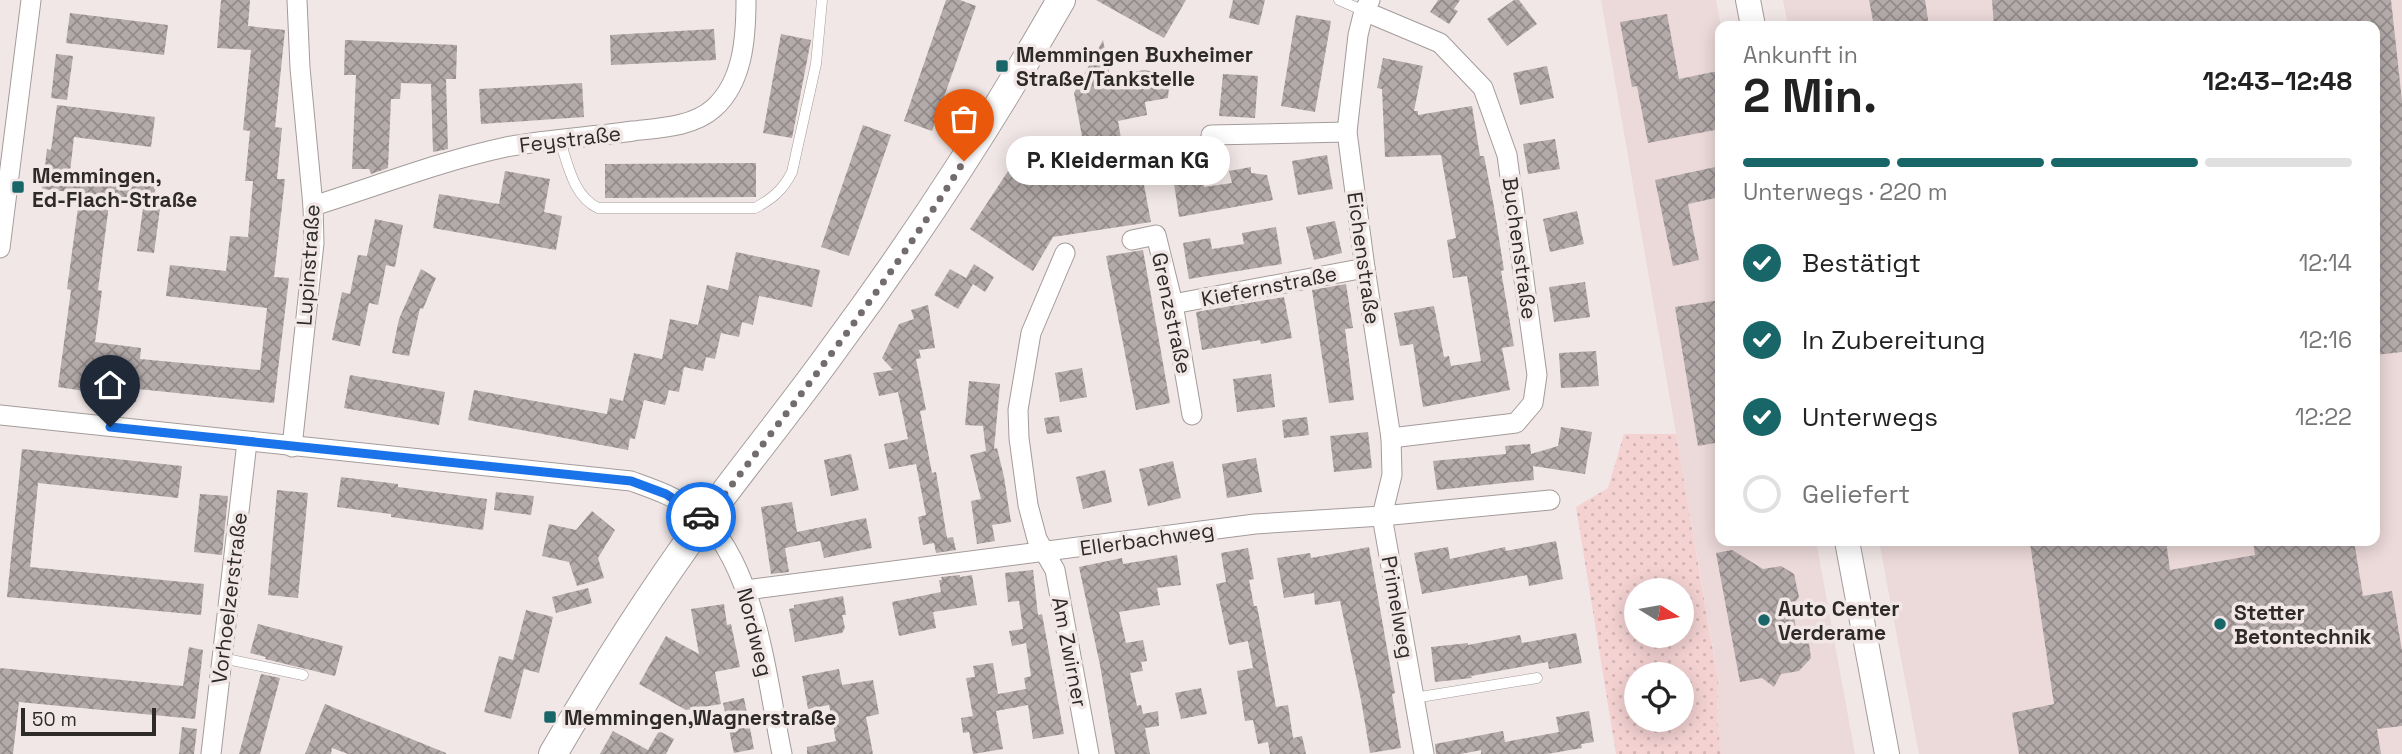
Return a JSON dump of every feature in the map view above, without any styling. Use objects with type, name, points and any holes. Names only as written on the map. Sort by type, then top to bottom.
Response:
[{"type":"main road","points":[[553,754],[622,638],[705,520],[834,350],[938,204],[1061,0]]},
{"type":"street","points":[[0,248],[31,0]]},
{"type":"street","name":"Lupinstraße","points":[[292,447],[314,243],[297,0]]},
{"type":"street","name":"Feystraße","points":[[313,206],[482,153],[660,128],[696,120],[712,110],[727,94],[737,73],[745,40],[747,0]]},
{"type":"street","points":[[1748,0],[1752,21]]},
{"type":"street","name":"Eichenstraße","points":[[1367,6],[1359,35],[1347,132],[1391,438],[1392,475],[1382,516]]},
{"type":"street","name":"Buchenstraße","points":[[1367,6],[1440,43],[1483,88],[1507,155],[1537,375],[1533,403],[1516,424],[1391,438]]},
{"type":"street","points":[[1211,135],[1347,132]]},
{"type":"street","name":"Grenzstraße","points":[[1132,240],[1156,235],[1173,304],[1192,415]]},
{"type":"street","points":[[1044,553],[1037,539],[1028,505],[1018,439],[1018,410],[1031,333],[1065,253]]},
{"type":"street","name":"Kiefernstraße","points":[[1173,304],[1365,268]]},
{"type":"street","name":"Nordweg","points":[[0,415],[631,481],[681,502],[705,520],[722,542],[746,590],[782,754]]},
{"type":"street","name":"Vorhoelzerstraße","points":[[211,754],[247,442]]},
{"type":"street","name":"Ellerbachweg","points":[[746,590],[1255,524],[1382,516],[1550,500]]},
{"type":"street","name":"Primelweg","points":[[1382,516],[1424,754]]},
{"type":"street","points":[[1848,546],[1888,754]]},
{"type":"street","name":"Am Zwirner","points":[[1044,553],[1055,570],[1089,754]]},
{"type":"lane","points":[[560,141],[581,195],[597,208],[755,208],[771,200],[785,185],[792,172],[816,64],[822,0]]},
{"type":"lane","points":[[1339,0],[1367,6]]},
{"type":"lane","points":[[222,658],[303,676]]},
{"type":"lane","points":[[1414,698],[1537,678]]},
{"type":"shaded area","points":[[1601,0],[1716,0],[1720,21],[1715,21],[1715,546],[1817,546],[1855,754],[1721,754],[1717,718],[1718,680]]},
{"type":"shaded area","points":[[1783,0],[2402,0],[2402,754],[1919,754],[1880,546],[2380,546],[2380,21],[1787,21]]},
{"type":"shaded area","points":[[1624,434],[1676,434],[1718,680],[1717,718],[1721,754],[1616,754],[1576,507],[1608,488]]},
{"type":"building","points":[[221,0],[250,0],[248,26],[285,30],[275,127],[282,128],[277,179],[285,179],[274,277],[289,278],[274,403],[138,389],[136,402],[104,398],[104,394],[58,387],[80,193],[42,189],[47,149],[51,150],[57,105],[155,117],[151,147],[74,137],[70,172],[156,184],[154,201],[161,201],[154,253],[137,251],[144,201],[110,197],[98,290],[102,291],[95,342],[141,348],[140,359],[260,370],[267,308],[166,296],[170,265],[226,271],[230,236],[248,237],[253,181],[245,181],[250,131],[243,130],[251,50],[217,48]]},
{"type":"building","points":[[946,0],[960,0],[976,6],[932,131],[904,121]]},
{"type":"building","points":[[1096,0],[1186,0],[1164,38]]},
{"type":"building","points":[[1233,0],[1265,0],[1259,25],[1229,18]]},
{"type":"building","points":[[1438,0],[1460,0],[1454,9],[1458,11],[1449,24],[1430,12]]},
{"type":"building","points":[[1514,0],[1519,0],[1537,24],[1507,46],[1487,19]]},
{"type":"building","points":[[1869,0],[1925,0],[1928,21],[1873,21]]},
{"type":"building","points":[[1992,0],[2391,0],[2402,101],[2402,352],[2380,354],[2380,21],[1994,21]]},
{"type":"building","points":[[70,13],[168,25],[164,55],[66,43]]},
{"type":"building","points":[[1667,14],[1679,79],[1715,72],[1715,130],[1648,143],[1637,86],[1632,87],[1620,22]]},
{"type":"building","points":[[1296,15],[1331,21],[1315,112],[1281,106]]},
{"type":"building","points":[[714,29],[716,60],[611,65],[610,35]]},
{"type":"building","points":[[781,34],[811,40],[792,138],[763,133]]},
{"type":"building","points":[[345,40],[457,45],[456,79],[446,79],[448,149],[433,152],[431,84],[401,83],[400,99],[391,99],[388,168],[371,174],[369,169],[352,169],[356,75],[344,75]]},
{"type":"building","points":[[1103,40],[1110,76],[1144,70],[1170,75],[1168,98],[1145,102],[1147,115],[1118,121],[1126,167],[1140,164],[1151,222],[1053,237],[1033,271],[970,229],[1014,162],[1032,175],[1058,171],[1060,179],[1089,174],[1074,93]]},
{"type":"building","points":[[56,54],[73,56],[67,100],[51,98]]},
{"type":"building","points":[[1383,58],[1423,66],[1414,111],[1418,111],[1418,115],[1472,106],[1480,156],[1484,156],[1494,207],[1504,270],[1501,271],[1514,346],[1502,348],[1510,390],[1423,407],[1413,344],[1400,346],[1394,313],[1434,306],[1444,357],[1449,356],[1451,366],[1481,361],[1467,276],[1453,278],[1447,240],[1456,238],[1441,155],[1385,157],[1382,89],[1377,88]]},
{"type":"building","points":[[1547,66],[1554,98],[1520,105],[1513,73]]},
{"type":"building","points":[[1223,74],[1258,76],[1255,118],[1219,116]]},
{"type":"building","points":[[582,83],[584,117],[481,124],[479,89]]},
{"type":"building","points":[[863,125],[891,135],[849,256],[821,247]]},
{"type":"building","points":[[1555,139],[1560,169],[1528,174],[1523,144]]},
{"type":"building","points":[[1327,155],[1333,189],[1298,195],[1292,161]]},
{"type":"building","points":[[756,163],[756,197],[605,198],[605,164]]},
{"type":"building","points":[[1201,166],[1204,187],[1232,183],[1229,171],[1251,167],[1251,173],[1267,175],[1273,200],[1179,217],[1172,170]]},
{"type":"building","points":[[1715,167],[1715,198],[1688,204],[1699,260],[1673,266],[1655,180]]},
{"type":"building","points":[[505,171],[550,179],[544,212],[562,216],[556,250],[433,228],[439,194],[499,204]]},
{"type":"building","points":[[1577,211],[1584,244],[1550,252],[1543,219]]},
{"type":"building","points":[[375,219],[403,225],[395,267],[386,265],[378,305],[369,303],[360,346],[332,340],[342,292],[350,294],[358,255],[367,256]]},
{"type":"building","points":[[1335,221],[1342,253],[1314,260],[1306,227]]},
{"type":"building","points":[[1276,227],[1282,264],[1189,279],[1183,243],[1210,238],[1212,249],[1244,244],[1242,233]]},
{"type":"building","points":[[1143,250],[1170,403],[1136,410],[1106,256]]},
{"type":"building","points":[[736,252],[820,270],[812,307],[759,296],[753,325],[742,322],[739,337],[721,333],[715,359],[706,357],[703,371],[684,367],[679,392],[669,390],[665,405],[644,400],[635,439],[630,438],[628,450],[468,420],[474,390],[607,414],[610,398],[623,401],[634,353],[662,359],[670,319],[698,325],[707,285],[728,290]]},
{"type":"building","points":[[974,264],[994,277],[985,292],[973,284],[958,309],[934,295],[950,269],[966,278]]},
{"type":"building","points":[[421,269],[436,278],[423,309],[420,308],[409,356],[392,353],[399,319]]},
{"type":"building","points":[[1585,282],[1590,317],[1554,322],[1549,287]]},
{"type":"building","points":[[1346,284],[1353,328],[1345,329],[1354,400],[1329,403],[1312,290]]},
{"type":"building","points":[[1284,297],[1292,338],[1261,344],[1260,340],[1202,350],[1196,312]]},
{"type":"building","points":[[1715,301],[1715,443],[1698,446],[1675,307]]},
{"type":"building","points":[[928,305],[935,348],[919,350],[921,358],[916,359],[926,410],[920,411],[932,473],[936,472],[947,538],[953,537],[956,550],[936,553],[934,543],[923,545],[918,517],[926,515],[916,464],[889,469],[884,444],[908,439],[898,392],[879,396],[873,373],[893,370],[882,358],[899,324],[914,319],[911,310]]},
{"type":"building","points":[[1596,351],[1599,386],[1561,388],[1559,353]]},
{"type":"building","points":[[1082,368],[1087,397],[1060,402],[1055,373]]},
{"type":"building","points":[[1271,374],[1275,407],[1237,412],[1233,379]]},
{"type":"building","points":[[350,375],[445,392],[439,425],[344,408]]},
{"type":"building","points":[[969,381],[1000,384],[994,449],[997,448],[1004,477],[1011,522],[992,525],[995,541],[977,544],[971,501],[981,499],[970,455],[986,451],[983,426],[965,425]]},
{"type":"building","points":[[1059,416],[1062,432],[1047,434],[1044,418]]},
{"type":"building","points":[[1307,417],[1309,435],[1284,438],[1282,420]]},
{"type":"building","points":[[1561,427],[1592,432],[1585,474],[1533,466],[1534,480],[1437,490],[1433,461],[1506,454],[1505,446],[1530,444],[1531,454],[1558,446]]},
{"type":"building","points":[[1368,432],[1372,468],[1334,472],[1330,436]]},
{"type":"building","points":[[22,449],[182,466],[178,498],[38,483],[30,567],[204,584],[201,615],[7,597]]},
{"type":"building","points":[[851,454],[859,490],[831,496],[824,460]]},
{"type":"building","points":[[1256,458],[1262,492],[1227,498],[1222,464]]},
{"type":"building","points":[[1173,461],[1181,498],[1148,506],[1139,469]]},
{"type":"building","points":[[1105,470],[1112,502],[1083,509],[1076,477]]},
{"type":"building","points":[[341,477],[487,499],[483,530],[337,507]]},
{"type":"building","points":[[277,490],[308,493],[298,598],[268,595]]},
{"type":"building","points":[[496,492],[534,496],[531,515],[494,510]]},
{"type":"building","points":[[200,494],[228,496],[222,555],[194,552]]},
{"type":"building","points":[[792,502],[797,532],[866,518],[872,548],[824,558],[820,541],[785,548],[789,572],[771,574],[761,507]]},
{"type":"building","points":[[592,511],[615,530],[598,558],[604,578],[577,586],[569,562],[542,556],[549,524],[576,530]]},
{"type":"building","points":[[1556,541],[1563,579],[1529,586],[1527,575],[1422,594],[1414,553],[1448,547],[1450,559],[1505,547],[1506,551]]},
{"type":"building","name":"Stetter Betontechnik","points":[[2030,546],[2167,546],[2170,570],[2255,555],[2254,546],[2355,546],[2363,596],[2392,591],[2402,651],[2402,726],[2377,729],[2381,754],[2019,754],[2012,713],[2054,704]]},
{"type":"building","points":[[1369,547],[1395,693],[1392,694],[1401,748],[1370,753],[1340,601],[1315,605],[1314,593],[1284,598],[1277,558],[1310,553],[1311,558]]},
{"type":"building","points":[[1248,548],[1254,579],[1249,580],[1254,606],[1257,606],[1276,707],[1288,705],[1293,738],[1302,736],[1306,754],[1270,754],[1268,742],[1258,744],[1253,720],[1245,721],[1237,671],[1253,668],[1248,641],[1229,645],[1216,584],[1226,582],[1221,553]]},
{"type":"building","points":[[1732,550],[1763,569],[1781,566],[1794,574],[1799,597],[1789,611],[1794,616],[1796,629],[1808,637],[1811,658],[1799,671],[1781,674],[1774,687],[1762,678],[1740,682],[1716,553]]},
{"type":"building","points":[[1177,555],[1181,585],[1157,588],[1160,605],[1119,612],[1126,643],[1143,640],[1147,661],[1141,662],[1143,671],[1130,673],[1137,706],[1141,705],[1143,714],[1158,711],[1159,726],[1145,728],[1150,754],[1115,754],[1079,567],[1122,558],[1123,564]]},
{"type":"building","points":[[1033,570],[1038,615],[1042,614],[1064,734],[1033,739],[1028,705],[996,711],[1003,749],[973,754],[969,732],[963,733],[961,718],[973,716],[966,678],[975,677],[973,666],[993,663],[998,694],[1026,689],[1024,678],[1031,676],[1026,643],[1012,646],[1009,631],[1023,629],[1019,601],[1008,602],[1005,573]]},
{"type":"building","points":[[972,575],[977,605],[933,612],[936,628],[899,636],[892,602],[941,592],[941,577]]},
{"type":"building","points":[[588,588],[592,603],[556,613],[552,597]]},
{"type":"building","points":[[843,596],[846,615],[842,615],[845,628],[842,633],[795,642],[789,609],[794,608],[794,605]]},
{"type":"building","points":[[724,604],[727,625],[731,624],[740,667],[715,672],[721,704],[686,710],[639,684],[666,636],[699,654],[691,609]]},
{"type":"building","points":[[526,610],[553,617],[539,673],[524,669],[511,719],[484,712],[499,656],[513,660]]},
{"type":"building","points":[[258,624],[343,646],[335,676],[250,653]]},
{"type":"building","points":[[1576,633],[1582,663],[1549,669],[1548,662],[1471,676],[1472,678],[1435,682],[1431,647],[1468,645],[1520,635],[1522,643]]},
{"type":"building","points":[[189,647],[203,650],[195,719],[19,702],[13,754],[0,754],[0,668],[183,686]]},
{"type":"building","points":[[839,669],[842,685],[873,680],[879,714],[866,717],[873,754],[807,754],[807,747],[836,741],[829,705],[808,709],[802,676]]},
{"type":"building","points":[[261,674],[280,678],[260,754],[239,754]]},
{"type":"building","points":[[1201,688],[1207,714],[1181,719],[1175,693]]},
{"type":"building","points":[[744,698],[754,749],[734,753],[723,703]]},
{"type":"building","points":[[325,704],[446,754],[348,754],[332,748],[331,754],[305,754]]},
{"type":"building","points":[[1589,711],[1594,742],[1581,744],[1582,748],[1547,754],[1481,754],[1481,750],[1461,754],[1436,754],[1435,744],[1503,731],[1505,742],[1559,732],[1556,717]]},
{"type":"building","points":[[182,727],[197,729],[194,754],[179,754]]},
{"type":"building","points":[[613,731],[648,750],[659,731],[674,739],[666,754],[600,754]]},
{"type":"way so far","points":[[701,517],[705,520],[834,350],[938,204],[964,161]]},
{"type":"place","name":"Memmingen Buxheimer Straße/Tankstelle","points":[[1002,66]]},
{"type":"place","name":"P. Kleiderman KG","points":[[964,161]]},
{"type":"place","name":"Memmingen, Ed-Flach-Straße","points":[[18,187]]},
{"type":"place","name":"Auto Center Verderame","points":[[1764,620]]},
{"type":"place","name":"Stetter Betontechnik","points":[[2220,624]]},
{"type":"place","name":"Memmingen,Wagnerstraße","points":[[550,717]]},
{"type":"route","points":[[110,427],[631,481],[666,494],[701,517]]}]
